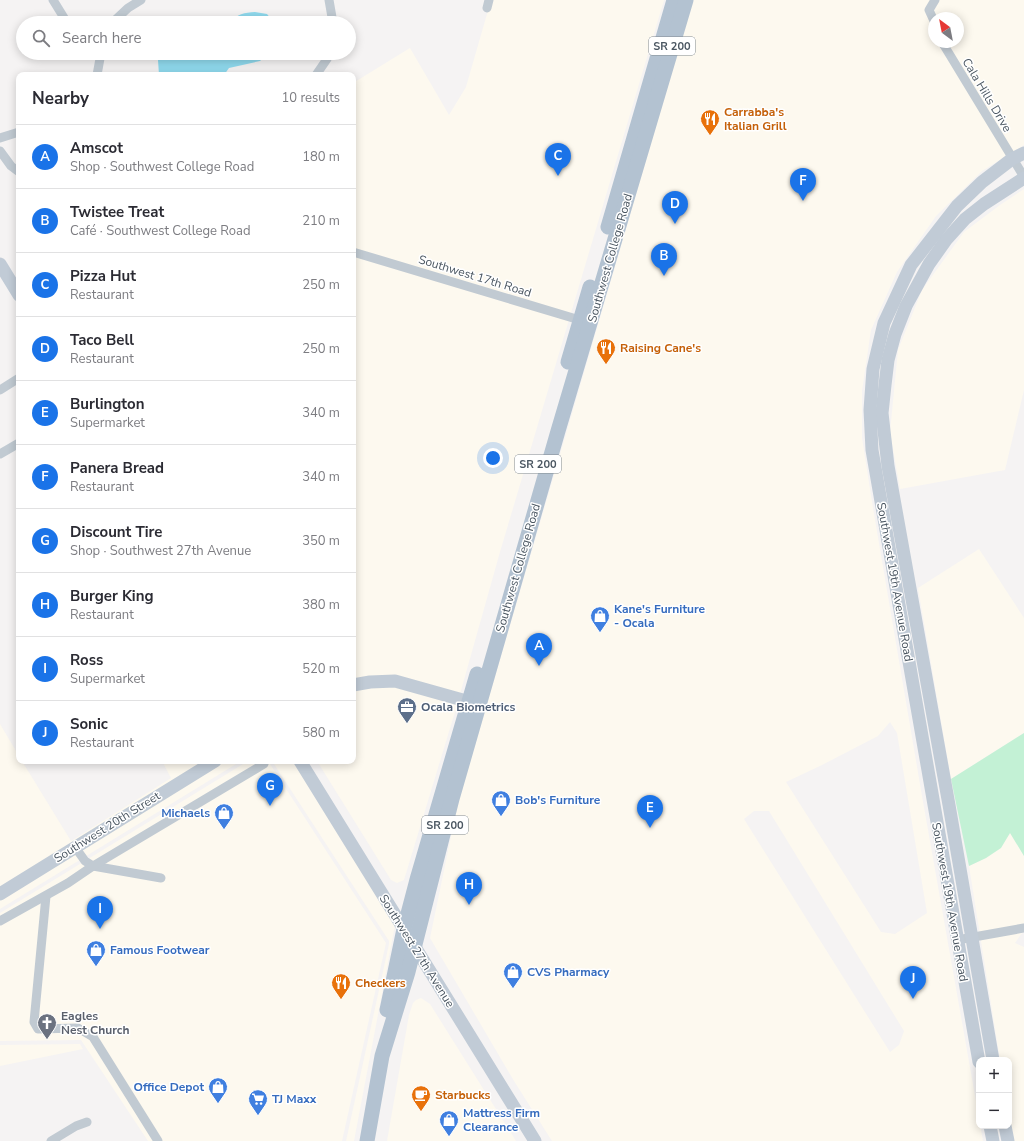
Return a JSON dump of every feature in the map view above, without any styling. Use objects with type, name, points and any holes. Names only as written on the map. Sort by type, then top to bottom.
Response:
[{"type":"main road","name":"Southwest College Road","points":[[362,1141],[371,1089],[404,929],[418,876],[474,703],[493,651],[674,0]]},
{"type":"main road","name":"Southwest College Road","points":[[585,322],[686,0]]},
{"type":"main road","name":"Southwest 19th Avenue Road","points":[[978,1057],[872,450],[870,410],[873,369],[884,323],[911,265],[957,206],[982,182],[1024,153]]},
{"type":"main road","name":"Southwest 19th Avenue Road","points":[[992,1057],[948,797],[888,466],[882,413],[888,360],[895,334],[906,306],[929,264],[946,240],[965,219],[984,204],[1024,178]]},
{"type":"main road","points":[[1,268],[16,290]]},
{"type":"main road","points":[[356,684],[370,682],[395,681],[474,703]]},
{"type":"main road","name":"Southwest College Road","points":[[367,1141],[382,1056],[408,972],[452,799],[474,703]]},
{"type":"main road","name":"Southwest 20th Street","points":[[0,894],[210,764]]},
{"type":"main road","name":"Southwest 27th Avenue","points":[[302,764],[535,1141]]},
{"type":"main road","points":[[991,1129],[993,1141]]},
{"type":"main road","points":[[1006,1129],[1008,1141]]},
{"type":"street","points":[[53,0],[63,16]]},
{"type":"street","points":[[119,16],[128,8],[141,0]]},
{"type":"street","points":[[329,0],[332,16]]},
{"type":"street","points":[[931,12],[930,10],[935,0]]},
{"type":"street","name":"Cala Hills Drive","points":[[946,48],[1024,178]]},
{"type":"street","points":[[98,72],[100,60]]},
{"type":"street","points":[[318,72],[325,60]]},
{"type":"street","points":[[0,138],[16,133]]},
{"type":"street","points":[[0,151],[11,166],[16,170]]},
{"type":"street","name":"Southwest 17th Road","points":[[356,253],[585,322]]},
{"type":"street","points":[[0,390],[16,380]]},
{"type":"street","points":[[0,454],[16,445]]},
{"type":"street","points":[[0,922],[68,883],[93,866],[264,764]]},
{"type":"street","points":[[75,847],[85,861],[93,866],[161,878]]},
{"type":"street","points":[[46,896],[34,1022],[38,1029],[78,1028],[93,1037],[158,1141]]},
{"type":"street","points":[[957,940],[1024,928]]},
{"type":"street","points":[[51,1141],[76,1126],[87,1122]]},
{"type":"shaded area","points":[[491,0],[664,0],[500,552],[460,694],[356,681],[356,81],[410,48],[449,115],[466,87]]},
{"type":"shaded area","points":[[693,0],[1024,0],[1024,145],[982,171],[936,216],[897,272],[871,330],[862,391],[862,438],[873,508],[976,1101],[976,1129],[981,1129],[983,1141],[552,1141],[514,1081],[430,938],[458,803]],"holes":[[[890,722],[897,733],[927,913],[895,934],[881,932],[786,782],[878,736]],[[754,811],[769,811],[904,1031],[899,1045],[890,1052],[744,819]]]},
{"type":"shaded area","points":[[1024,189],[1024,390],[1005,470],[900,489],[890,432],[898,350],[922,290],[964,232]]},
{"type":"shaded area","points":[[979,549],[1024,618],[1024,733],[951,779],[918,588]]},
{"type":"shaded area","points":[[395,686],[458,702],[404,880],[397,883],[391,880],[319,764],[356,764],[356,690]]},
{"type":"shaded area","points":[[0,724],[16,751],[16,764],[24,764],[71,841],[171,778],[164,764],[201,764],[0,889]]},
{"type":"shaded area","points":[[219,764],[236,764],[0,909],[0,899]]},
{"type":"shaded area","points":[[243,764],[270,764],[386,943],[342,1141],[148,1141],[81,1040],[0,1041],[0,913]]},
{"type":"shaded area","points":[[274,764],[297,764],[395,925],[354,1141],[346,1141],[389,941]]},
{"type":"shaded area","points":[[1011,833],[1024,856],[1024,930],[1015,943],[1024,947],[1024,1141],[1014,1141],[1012,1129],[1012,1057],[1000,1057],[969,866],[986,858]]},
{"type":"shaded area","points":[[421,998],[430,1004],[516,1141],[387,1141],[409,1015],[413,1003]]},
{"type":"shaded area","points":[[80,1044],[83,1049],[0,1066],[0,1045]]},
{"type":"green space","points":[[1024,733],[1024,856],[1010,833],[1001,848],[986,858],[969,866],[951,779]]},
{"type":"water","points":[[255,12],[267,14],[269,16],[237,16],[244,13]]},
{"type":"water","points":[[158,60],[261,60],[229,68],[226,72],[159,72]]},
{"type":"place","name":"Carrabba's Italian Grill","points":[[710,136]]},
{"type":"place","name":"Pizza Hut","points":[[558,176]]},
{"type":"place","name":"Panera Bread","points":[[803,201]]},
{"type":"place","name":"Taco Bell","points":[[675,224]]},
{"type":"place","name":"Twistee Treat","points":[[664,276]]},
{"type":"place","name":"Raising Cane's","points":[[606,365]]},
{"type":"place","name":"Kane's Furniture - Ocala","points":[[600,633]]},
{"type":"place","name":"Amscot","points":[[539,666]]},
{"type":"place","name":"Ocala Biometrics","points":[[407,724]]},
{"type":"place","name":"Discount Tire","points":[[270,806]]},
{"type":"place","name":"Bob's Furniture","points":[[501,817]]},
{"type":"place","name":"Burlington","points":[[650,828]]},
{"type":"place","name":"Michaels","points":[[224,830]]},
{"type":"place","name":"Burger King","points":[[469,905]]},
{"type":"place","name":"Ross","points":[[100,929]]},
{"type":"place","name":"Famous Footwear","points":[[96,967]]},
{"type":"place","name":"CVS Pharmacy","points":[[513,989]]},
{"type":"place","name":"Sonic","points":[[913,999]]},
{"type":"place","name":"Checkers","points":[[341,1000]]},
{"type":"place","name":"Eagles Nest Church","points":[[47,1040]]},
{"type":"place","name":"Office Depot","points":[[218,1104]]},
{"type":"place","name":"Starbucks","points":[[421,1112]]},
{"type":"place","name":"TJ Maxx","points":[[258,1116]]},
{"type":"place","name":"Mattress Firm Clearance","points":[[449,1137]]}]
